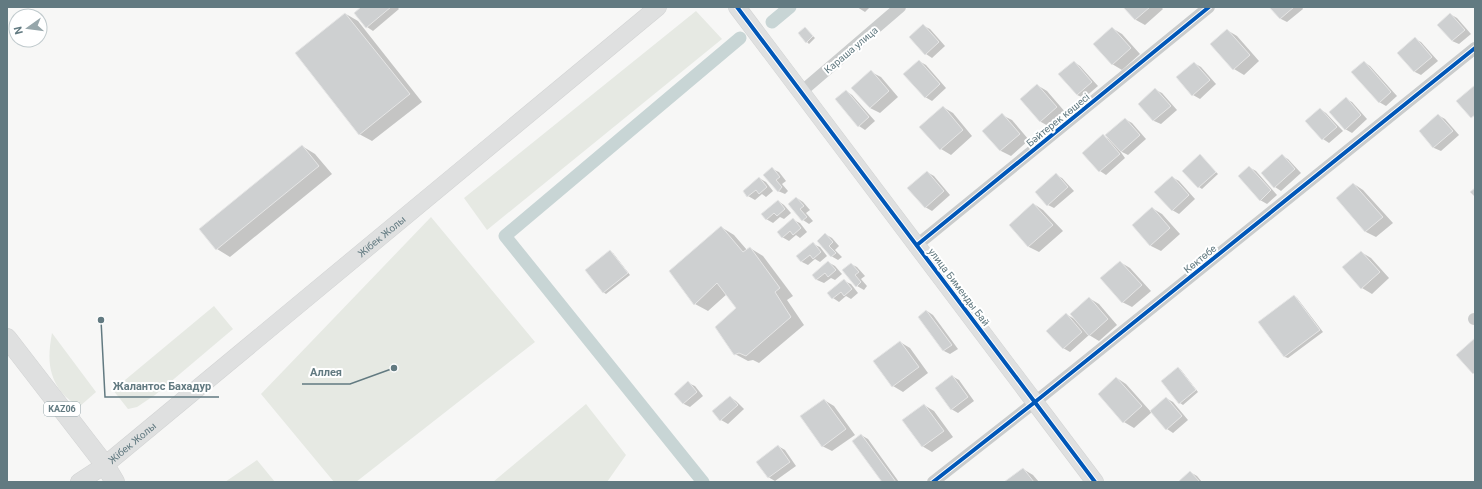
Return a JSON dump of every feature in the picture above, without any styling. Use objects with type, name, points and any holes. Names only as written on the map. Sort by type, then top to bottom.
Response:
[{"type":"main road","name":"Жібек Жолы","points":[[105,465],[658,7]]},
{"type":"main road","name":"улица Бименды Бай","points":[[737,7],[1095,482]]},
{"type":"main road","name":"KAZ06","points":[[7,338],[105,465],[114,482]]},
{"type":"main road","points":[[79,482],[105,465]]},
{"type":"main road","points":[[89,482],[105,465]]},
{"type":"street","name":"Караша улица","points":[[801,92],[900,7]]},
{"type":"street","name":"Бәйтерек көшесі","points":[[917,245],[1209,7]]},
{"type":"street","name":"Көктөбе","points":[[933,482],[1035,402],[1475,48]]},
{"type":"shaded area","points":[[696,11],[722,39],[487,230],[464,198]]},
{"type":"shaded area","points":[[431,217],[535,342],[356,482],[334,482],[261,394]]},
{"type":"shaded area","points":[[214,306],[233,329],[155,395],[137,407],[128,409],[113,390]]},
{"type":"shaded area","points":[[52,333],[96,392],[79,407],[68,399],[57,386],[51,371],[49,357]]},
{"type":"shaded area","points":[[586,404],[626,455],[607,482],[493,482]]},
{"type":"shaded area","points":[[257,460],[275,482],[225,482]]},
{"type":"building","points":[[361,7],[391,7],[366,28],[354,13]]},
{"type":"building","points":[[1123,7],[1150,7],[1135,20]]},
{"type":"building","points":[[1269,7],[1294,7],[1280,19]]},
{"type":"building","points":[[345,13],[410,94],[359,135],[295,53]]},
{"type":"building","points":[[1450,13],[1465,30],[1452,41],[1437,25]]},
{"type":"building","points":[[923,24],[939,42],[925,55],[909,37]]},
{"type":"building","points":[[805,27],[813,36],[806,43],[798,33]]},
{"type":"building","points":[[1112,27],[1131,48],[1112,65],[1093,44]]},
{"type":"building","points":[[1227,29],[1250,55],[1233,70],[1210,44]]},
{"type":"building","points":[[1415,37],[1432,57],[1414,72],[1397,53]]},
{"type":"building","points":[[919,60],[940,84],[925,98],[903,74]]},
{"type":"building","points":[[1074,61],[1092,82],[1077,95],[1058,74]]},
{"type":"building","points":[[1364,61],[1391,92],[1379,103],[1351,72]]},
{"type":"building","points":[[1194,62],[1210,80],[1192,96],[1176,77]]},
{"type":"building","points":[[871,70],[889,91],[870,108],[851,88]]},
{"type":"building","points":[[1037,84],[1057,107],[1040,122],[1020,99]]},
{"type":"building","points":[[1475,85],[1475,115],[1471,118],[1456,101]]},
{"type":"building","points":[[1155,88],[1171,106],[1153,121],[1138,104]]},
{"type":"building","points":[[846,90],[869,117],[858,127],[835,99]]},
{"type":"building","points":[[1346,97],[1361,115],[1345,130],[1329,112]]},
{"type":"building","points":[[943,106],[963,130],[940,150],[919,127]]},
{"type":"building","points":[[1320,108],[1337,127],[1322,140],[1305,121]]},
{"type":"building","points":[[1002,113],[1020,134],[1000,151],[982,131]]},
{"type":"building","points":[[1438,114],[1453,131],[1433,148],[1419,131]]},
{"type":"building","points":[[1125,118],[1140,135],[1121,152],[1105,135]]},
{"type":"building","points":[[1103,134],[1120,154],[1099,172],[1082,153]]},
{"type":"building","points":[[302,145],[319,166],[216,250],[199,229]]},
{"type":"building","points":[[1200,154],[1216,172],[1198,188],[1182,171]]},
{"type":"building","points":[[1282,154],[1295,169],[1274,188],[1261,173]]},
{"type":"building","points":[[1249,166],[1271,190],[1260,201],[1238,176]]},
{"type":"building","points":[[772,167],[780,177],[776,180],[782,187],[778,192],[763,175]]},
{"type":"building","points":[[927,171],[944,191],[925,208],[907,188]]},
{"type":"building","points":[[1056,173],[1068,187],[1047,206],[1035,192]]},
{"type":"building","points":[[1172,176],[1189,195],[1172,211],[1154,192]]},
{"type":"building","points":[[759,177],[767,187],[759,194],[756,190],[747,197],[743,191]]},
{"type":"building","points":[[1353,183],[1383,217],[1365,232],[1336,198]]},
{"type":"building","points":[[1475,188],[1475,197],[1470,192]]},
{"type":"building","points":[[796,197],[804,206],[800,209],[807,217],[802,221],[788,204]]},
{"type":"building","points":[[778,200],[785,209],[777,216],[774,213],[766,220],[761,214]]},
{"type":"building","points":[[1033,203],[1053,225],[1028,247],[1009,225]]},
{"type":"building","points":[[1152,207],[1170,228],[1150,246],[1132,225]]},
{"type":"building","points":[[793,218],[801,228],[793,235],[790,231],[782,238],[777,232]]},
{"type":"building","points":[[721,226],[743,252],[750,247],[780,288],[775,292],[791,317],[746,356],[739,353],[734,355],[715,327],[736,308],[717,283],[694,305],[669,271]]},
{"type":"building","points":[[825,233],[833,242],[829,246],[836,253],[831,257],[817,241]]},
{"type":"building","points":[[813,242],[821,252],[813,259],[810,255],[801,262],[796,256]]},
{"type":"building","points":[[610,250],[628,273],[603,293],[585,270]]},
{"type":"building","points":[[1361,251],[1380,272],[1361,289],[1342,267]]},
{"type":"building","points":[[828,261],[836,270],[828,277],[825,273],[816,280],[812,275]]},
{"type":"building","points":[[1120,261],[1142,285],[1122,303],[1100,278]]},
{"type":"building","points":[[851,263],[859,272],[855,275],[861,282],[856,287],[842,270]]},
{"type":"building","points":[[844,279],[852,289],[844,296],[841,292],[832,299],[827,293]]},
{"type":"building","points":[[1294,295],[1320,330],[1284,357],[1258,322]]},
{"type":"building","points":[[1089,297],[1108,319],[1089,336],[1070,314]]},
{"type":"building","points":[[926,310],[952,345],[943,351],[918,317]]},
{"type":"building","points":[[1066,313],[1082,332],[1063,349],[1046,331]]},
{"type":"building","points":[[1475,338],[1475,372],[1473,374],[1456,355]]},
{"type":"building","points":[[900,341],[919,367],[892,387],[873,361]]},
{"type":"building","points":[[1178,367],[1196,390],[1179,404],[1161,381]]},
{"type":"building","points":[[952,375],[968,397],[951,410],[935,388]]},
{"type":"building","points":[[1116,377],[1142,406],[1123,423],[1098,394]]},
{"type":"building","points":[[688,381],[697,392],[683,404],[674,394]]},
{"type":"building","points":[[730,396],[738,405],[720,421],[712,411]]},
{"type":"building","points":[[1166,397],[1182,416],[1166,430],[1150,411]]},
{"type":"building","points":[[824,399],[846,429],[822,447],[800,416]]},
{"type":"building","points":[[924,404],[944,431],[922,447],[902,420]]},
{"type":"building","points":[[861,434],[896,482],[882,482],[852,441]]},
{"type":"building","points":[[778,445],[790,462],[768,478],[756,462]]},
{"type":"building","points":[[1023,468],[1034,482],[1004,482]]},
{"type":"building","points":[[1190,471],[1200,482],[1178,482]]},
{"type":"waterway","points":[[772,22],[790,7]]},
{"type":"waterway","points":[[703,482],[505,236],[740,38]]},
{"type":"cycle path","points":[[737,7],[1095,482]]},
{"type":"cycle path","points":[[917,245],[1209,7]]},
{"type":"cycle path","points":[[933,482],[1035,402],[1475,48]]},
{"type":"place","name":"Жалантос Бахадур","points":[[101,320]]},
{"type":"place","name":"Аллея","points":[[394,368]]}]
